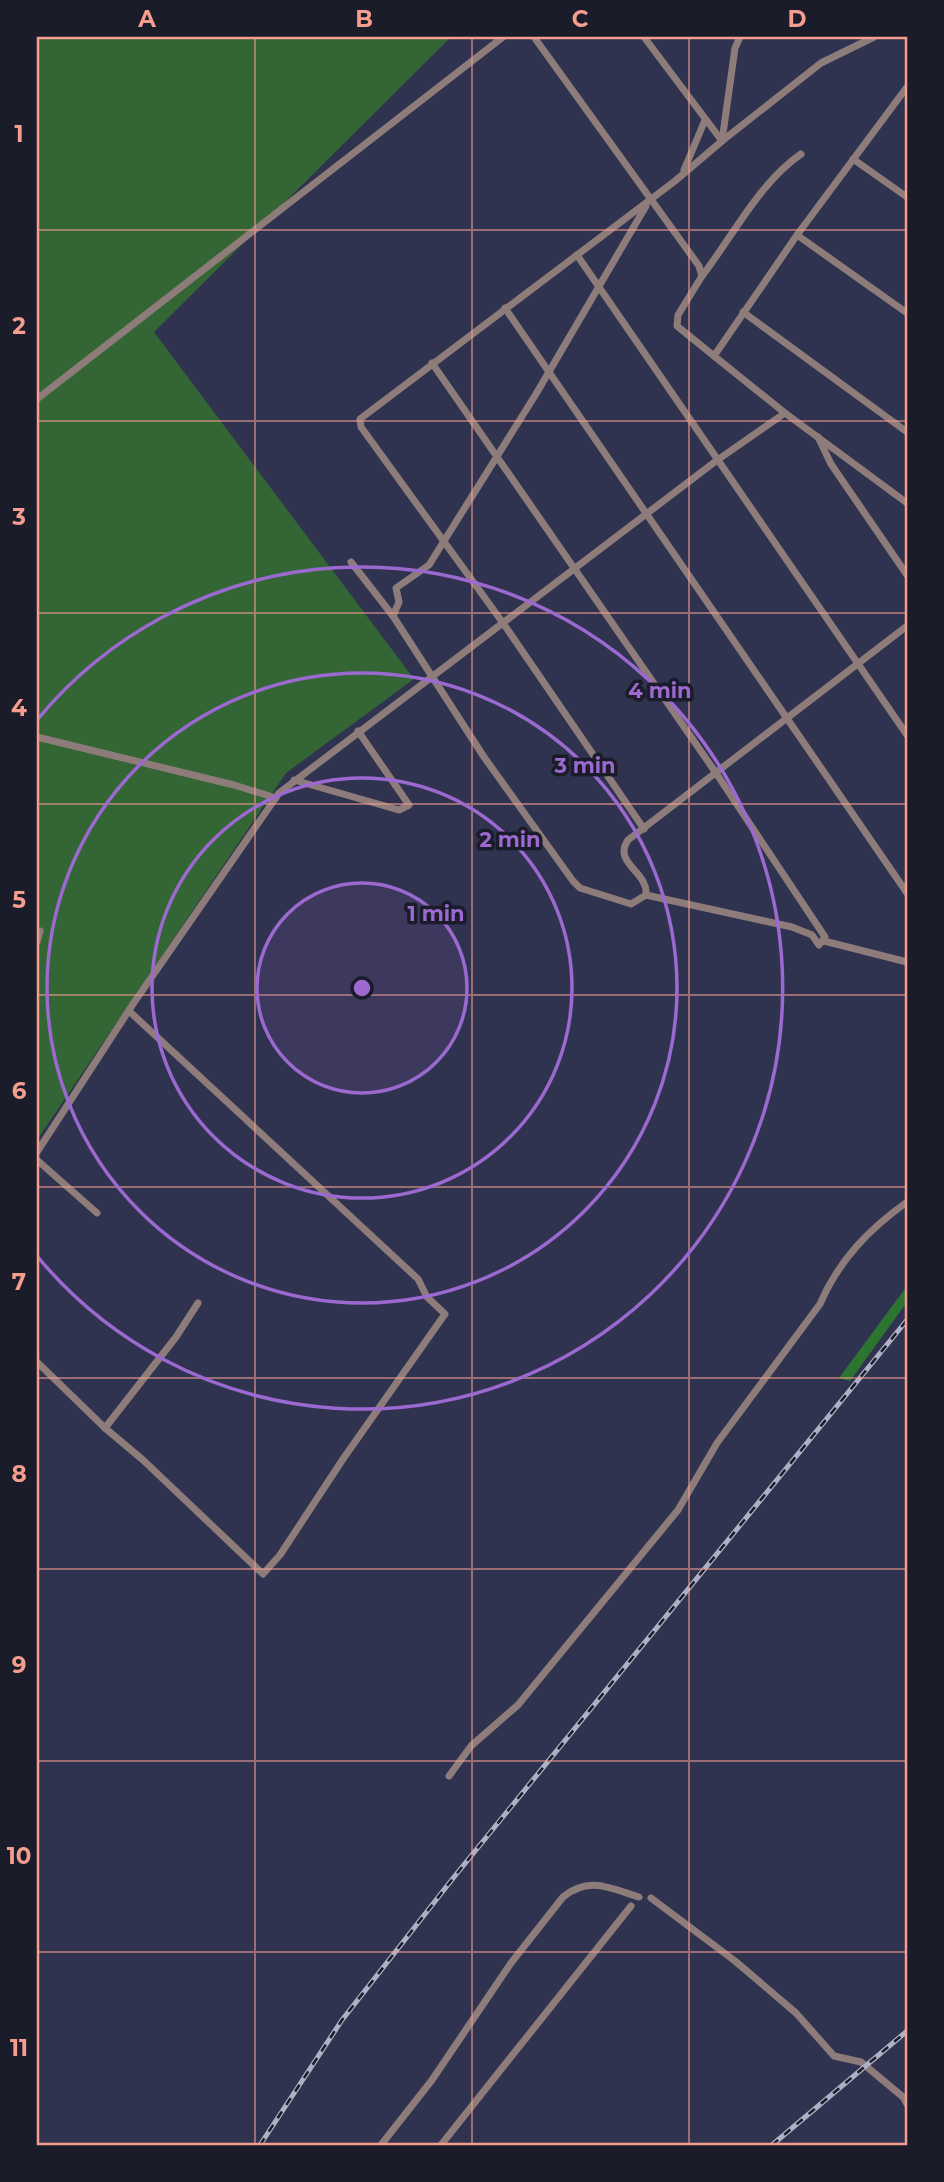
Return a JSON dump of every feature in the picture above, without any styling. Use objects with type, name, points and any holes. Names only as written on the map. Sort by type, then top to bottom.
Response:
[{"type":"street","points":[[37,399],[123,329],[503,37]]},
{"type":"street","points":[[534,37],[649,201],[699,265],[702,276]]},
{"type":"street","points":[[644,37],[722,141]]},
{"type":"street","points":[[722,141],[735,48],[740,37]]},
{"type":"street","points":[[644,829],[503,623],[360,423],[360,419],[649,201],[821,62],[874,37]]},
{"type":"street","points":[[715,356],[797,235],[907,87]]},
{"type":"street","points":[[682,174],[705,120]]},
{"type":"street","points":[[800,154],[784,166],[766,187],[702,276],[678,315],[677,326],[785,413],[906,499]]},
{"type":"street","points":[[853,159],[907,197]]},
{"type":"street","points":[[393,616],[399,602],[396,588],[429,565],[549,373],[649,201]]},
{"type":"street","points":[[797,235],[907,313]]},
{"type":"street","points":[[577,255],[716,461],[907,735]]},
{"type":"street","points":[[505,308],[907,893]]},
{"type":"street","points":[[743,312],[907,432]]},
{"type":"street","points":[[432,363],[824,932],[824,941]]},
{"type":"street","points":[[37,1152],[129,1011],[276,798],[294,780],[716,461],[785,413]]},
{"type":"street","points":[[818,436],[831,464],[907,575]]},
{"type":"street","points":[[351,562],[393,616],[430,678],[573,881],[580,888],[619,903],[638,902],[646,895]]},
{"type":"street","points":[[646,895],[644,879],[627,863],[624,852],[628,841],[907,626]]},
{"type":"street","points":[[294,780],[399,810],[409,805],[358,731]]},
{"type":"street","points":[[37,737],[234,785],[276,798]]},
{"type":"street","points":[[646,895],[792,927],[812,935],[819,945],[824,941]]},
{"type":"street","points":[[37,942],[40,931]]},
{"type":"street","points":[[824,941],[907,961]]},
{"type":"street","points":[[37,1362],[263,1574],[280,1555],[343,1458],[445,1314],[427,1297],[418,1279],[129,1011]]},
{"type":"street","points":[[37,1160],[97,1213]]},
{"type":"street","points":[[449,1776],[471,1746],[518,1705],[678,1510],[717,1443],[820,1304],[829,1284],[856,1244],[907,1202]]},
{"type":"street","points":[[105,1428],[176,1337],[198,1303]]},
{"type":"street","points":[[381,2145],[432,2080],[511,1963],[563,1896],[574,1888],[592,1884],[639,1897]]},
{"type":"street","points":[[651,1898],[735,1961],[796,2012],[834,2056],[861,2062],[903,2096],[907,2105]]},
{"type":"street","points":[[441,2145],[631,1906]]},
{"type":"green space","points":[[37,37],[451,37],[154,332],[414,679],[286,773],[37,1140]]},
{"type":"green space","points":[[907,1286],[907,1302],[850,1381],[839,1378]]},
{"type":"railway","points":[[260,2145],[342,2020],[454,1877],[907,1320]]},
{"type":"railway","points":[[772,2145],[907,2031]]}]
